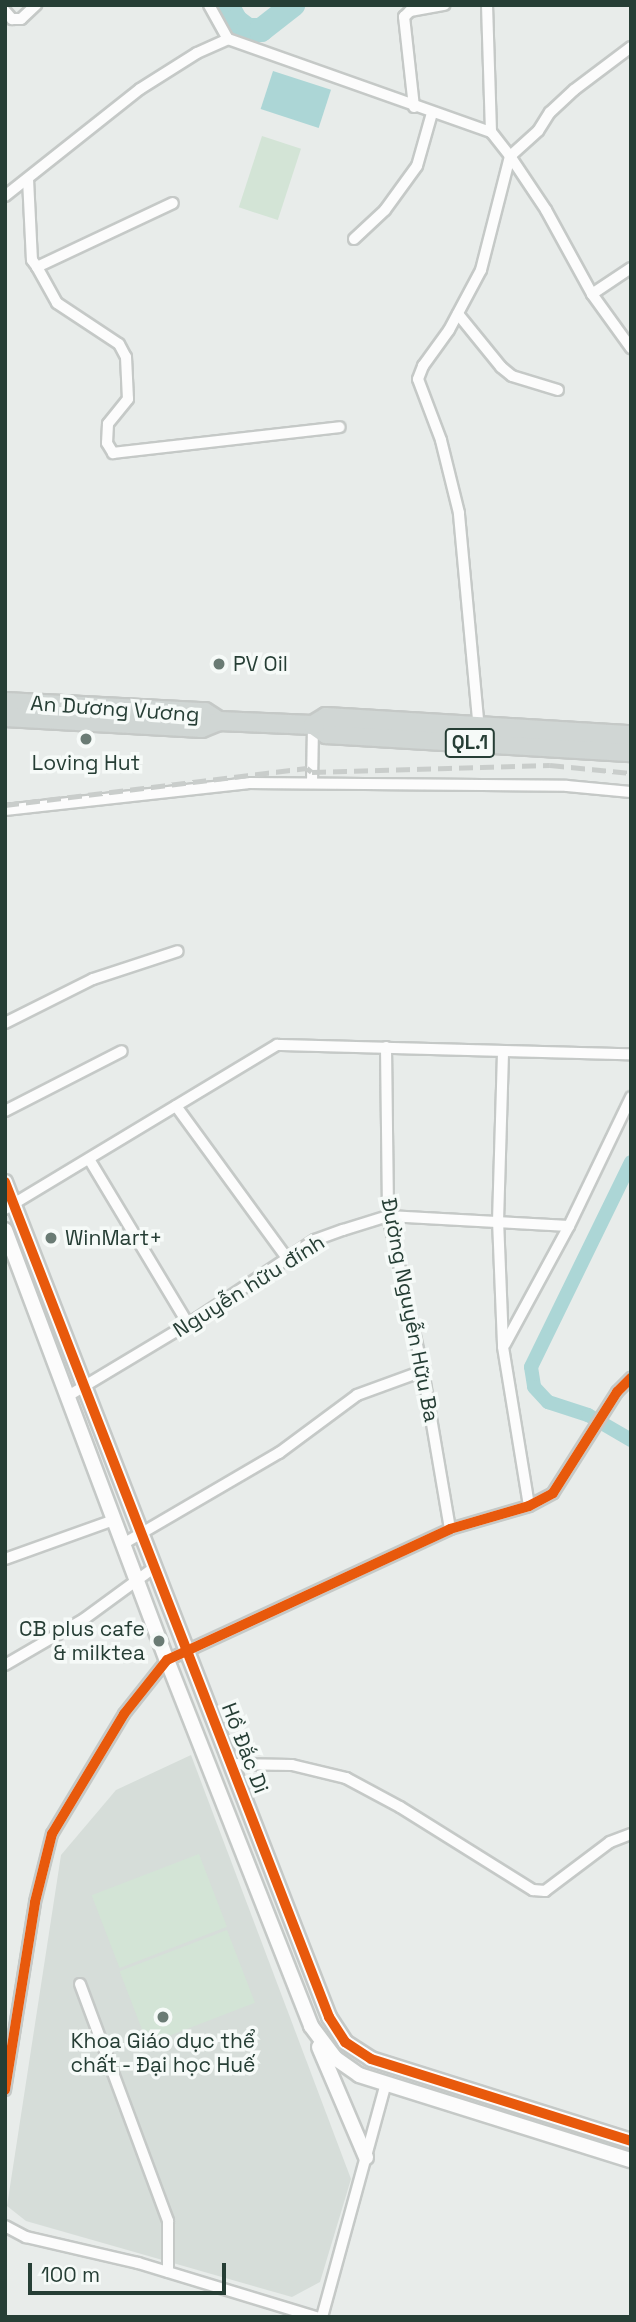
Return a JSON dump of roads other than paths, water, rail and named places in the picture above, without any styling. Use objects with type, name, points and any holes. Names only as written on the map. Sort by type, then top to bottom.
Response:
[{"type":"main road","name":"An Dương Vương","points":[[5,702],[205,712],[219,721]]},
{"type":"main road","name":"An Dương Vương","points":[[5,717],[202,728],[219,721]]},
{"type":"main road","name":"QL.1","points":[[313,725],[326,717],[631,752]]},
{"type":"main road","points":[[219,721],[313,725]]},
{"type":"main road","name":"QL.1","points":[[479,735],[631,736]]},
{"type":"street","points":[[5,11],[12,19],[21,19],[36,5]]},
{"type":"street","points":[[209,5],[228,39],[414,107],[491,132],[510,156],[545,210],[592,293],[631,348]]},
{"type":"street","points":[[414,107],[404,17],[410,11],[443,5]]},
{"type":"street","points":[[486,5],[491,132]]},
{"type":"street","points":[[5,196],[140,89],[197,53],[228,39]]},
{"type":"street","points":[[479,735],[459,513],[440,440],[418,379],[458,314],[481,270],[510,156],[574,90],[631,47]]},
{"type":"street","points":[[354,239],[385,210],[416,166],[432,113]]},
{"type":"street","points":[[28,179],[32,260],[57,303],[119,344],[126,357],[128,399],[108,424],[107,443],[113,453],[340,427]]},
{"type":"street","points":[[37,267],[173,203]]},
{"type":"street","points":[[592,293],[631,268]]},
{"type":"street","points":[[458,314],[501,367],[512,376],[558,390]]},
{"type":"street","points":[[312,782],[313,725]]},
{"type":"street","points":[[5,810],[248,783],[566,786],[631,792]]},
{"type":"street","points":[[5,1023],[93,979],[178,951]]},
{"type":"street","points":[[9,1206],[277,1045],[503,1053],[631,1054]]},
{"type":"street","name":"Đường Nguyễn Hữu Ba","points":[[386,1047],[388,1216],[423,1371],[450,1529]]},
{"type":"street","points":[[5,1111],[122,1051]]},
{"type":"street","points":[[503,1053],[498,1220],[503,1347],[529,1506]]},
{"type":"street","points":[[503,1347],[569,1226],[631,1097]]},
{"type":"street","points":[[176,1106],[288,1258]]},
{"type":"street","points":[[89,1159],[188,1324]]},
{"type":"street","name":"Hồ Đắc Di","points":[[5,1182],[9,1206],[85,1386],[329,2017],[345,2042],[371,2059],[631,2141]]},
{"type":"street","name":"Nguyễn hữu đính","points":[[68,1396],[188,1324],[315,1240],[388,1216],[569,1226]]},
{"type":"street","name":"Hồ Đắc Di","points":[[5,1230],[167,1660],[311,2026],[335,2058],[359,2075],[631,2160]]},
{"type":"street","points":[[123,1544],[279,1453],[357,1395],[423,1371]]},
{"type":"street","points":[[5,2090],[35,1902],[52,1834],[124,1714],[167,1660],[450,1529],[529,1506],[553,1493],[614,1396],[631,1378]]},
{"type":"street","points":[[5,1559],[114,1520]]},
{"type":"street","points":[[5,1665],[84,1619],[136,1578],[155,1567]]},
{"type":"street","points":[[231,1764],[292,1765],[346,1778],[400,1807],[533,1890],[545,1891],[610,1842],[631,1834]]},
{"type":"street","points":[[80,1984],[168,2221],[168,2272]]},
{"type":"street","points":[[311,2026],[366,2157]]},
{"type":"street","points":[[335,2058],[345,2042]]},
{"type":"street","points":[[433,2098],[438,2081]]},
{"type":"street","points":[[322,2317],[386,2083]]},
{"type":"street","points":[[5,2226],[26,2237],[168,2272],[316,2317]]},
{"type":"water","points":[[273,71],[331,90],[319,128],[261,109]]},
{"type":"waterway","points":[[227,5],[236,21],[248,30],[261,30],[293,5]]},
{"type":"waterway","points":[[631,1162],[531,1367],[534,1387],[548,1402],[588,1415],[631,1440]]},
{"type":"railway","points":[[5,805],[307,768],[312,772],[550,765],[631,773]]},
{"type":"place","name":"PV Oil","points":[[219,664]]},
{"type":"place","name":"Loving Hut","points":[[86,739]]},
{"type":"place","name":"WinMart+","points":[[51,1238]]},
{"type":"place","name":"CB plus cafe & milktea","points":[[159,1641]]},
{"type":"place","name":"Khoa Giáo dục thể chất - Đại học Huế","points":[[163,2017]]}]
